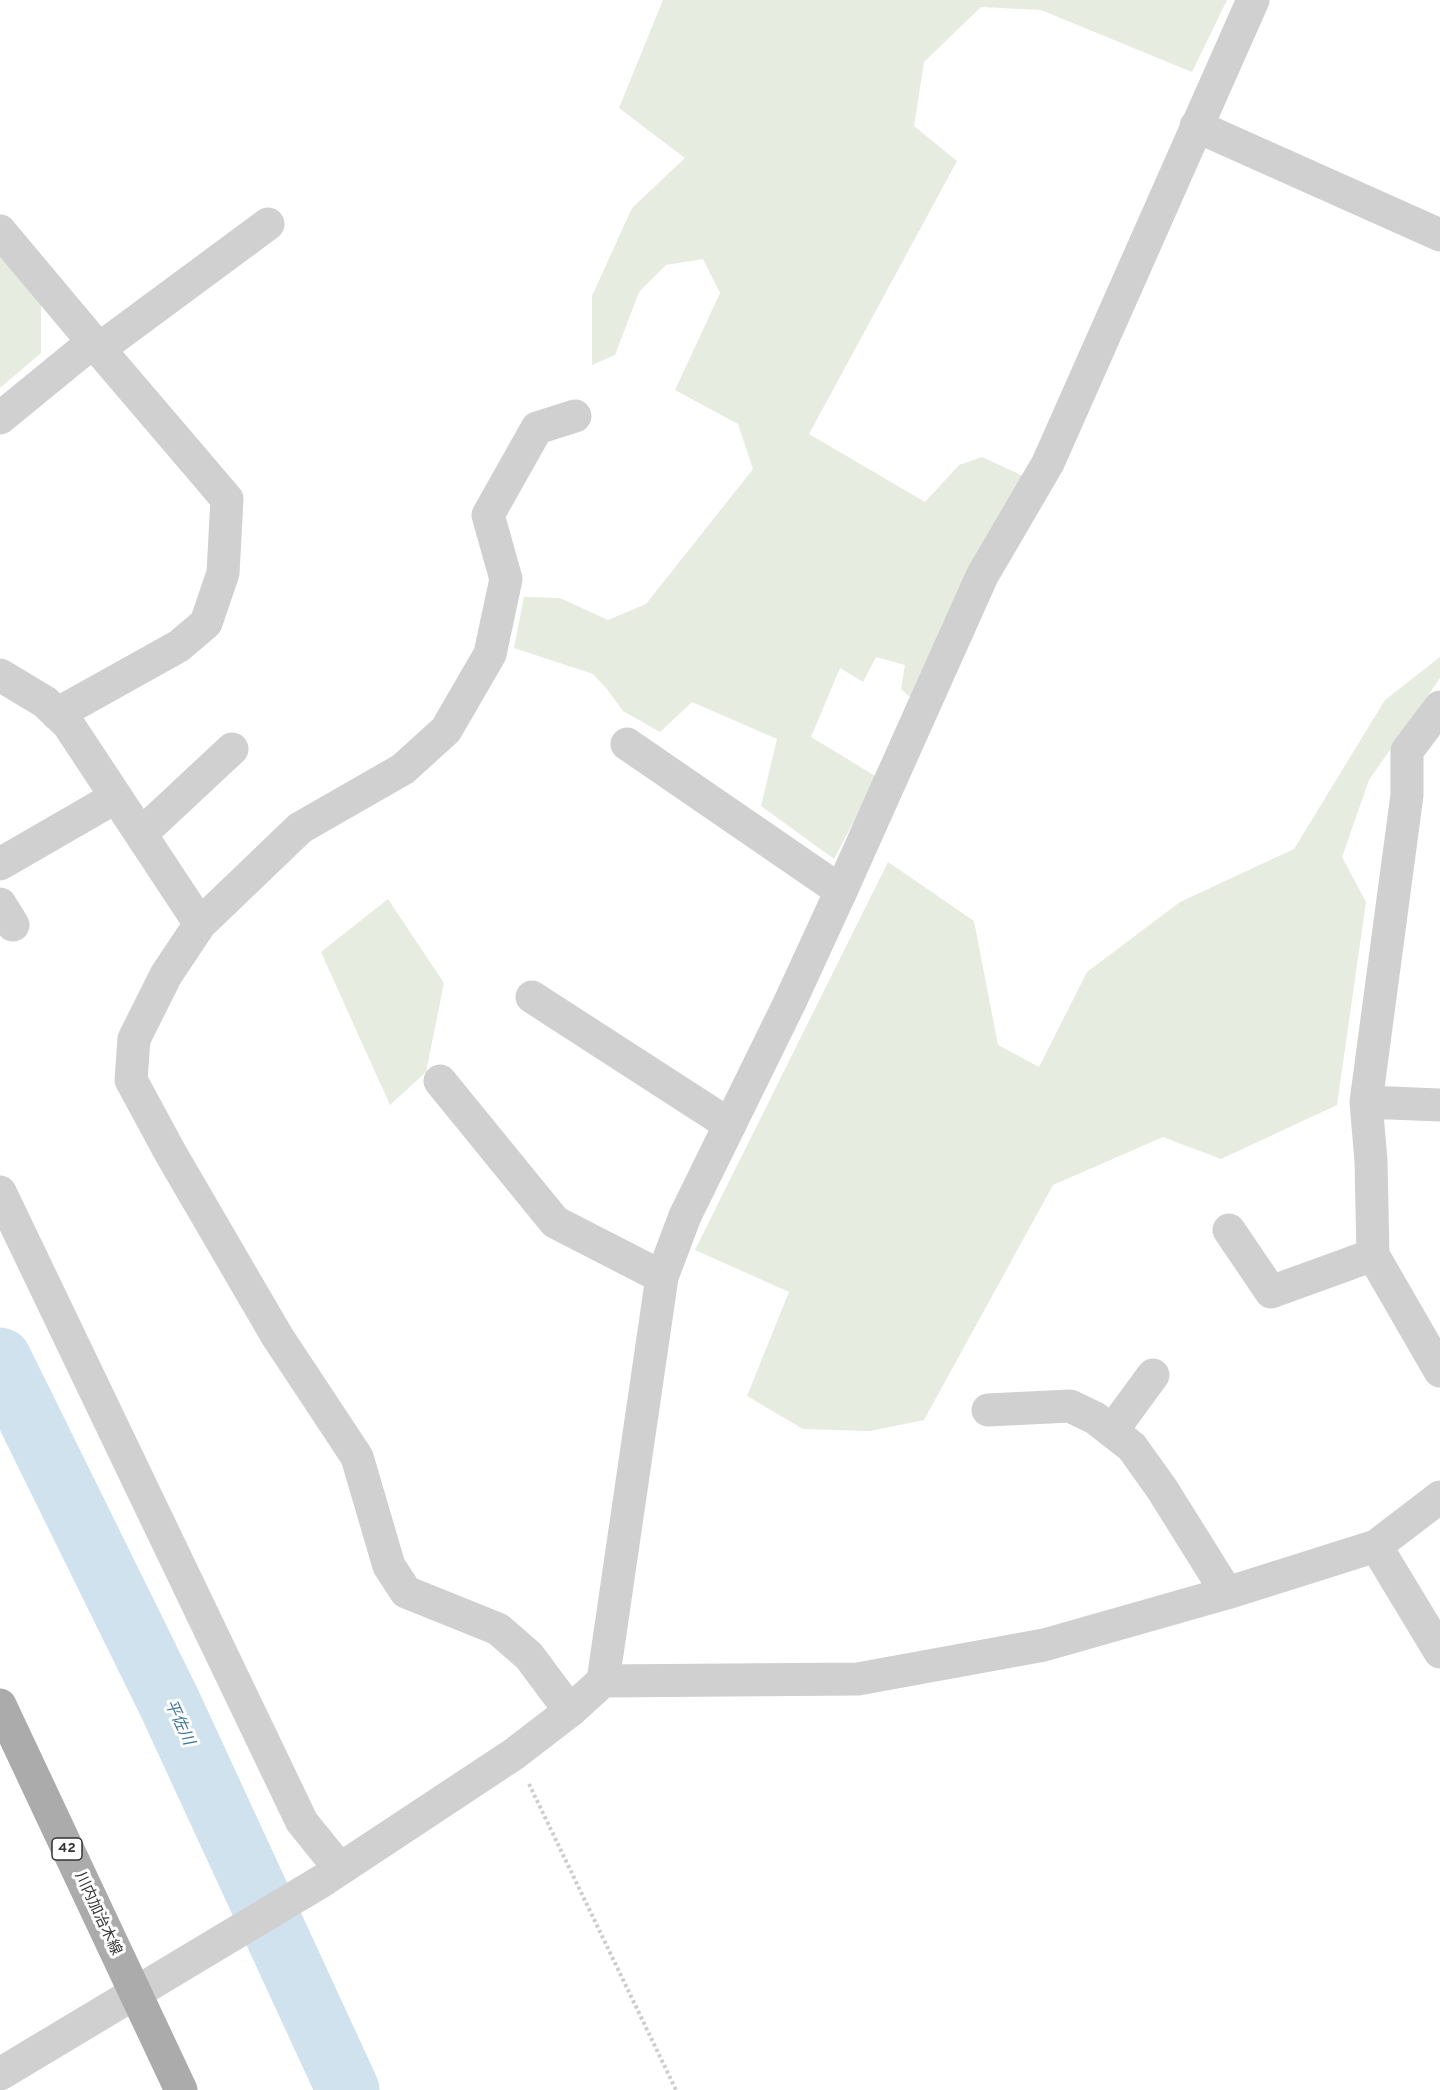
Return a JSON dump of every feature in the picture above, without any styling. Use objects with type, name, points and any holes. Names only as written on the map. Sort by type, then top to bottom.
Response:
[{"type":"main road","name":"川内加治木線","points":[[0,1705],[181,2090]]},
{"type":"street","points":[[0,2074],[331,1875],[514,1754],[570,1711],[603,1681],[662,1277],[685,1216],[842,891],[982,576],[1048,463],[1253,0]]},
{"type":"street","points":[[1196,126],[1440,235]]},
{"type":"street","points":[[0,418],[96,345],[268,224]]},
{"type":"street","points":[[0,231],[227,499],[223,573],[206,623],[179,646],[57,714]]},
{"type":"street","points":[[570,1711],[530,1656],[498,1629],[406,1592],[389,1566],[357,1456],[277,1336],[171,1154],[131,1080],[134,1038],[166,975],[200,924],[300,828],[404,770],[446,730],[490,654],[506,579],[488,515],[537,428],[575,416]]},
{"type":"street","points":[[0,675],[45,702],[68,724],[200,924]]},
{"type":"street","points":[[1440,707],[1407,751],[1407,795],[1366,1102],[1371,1161],[1373,1255],[1440,1371]]},
{"type":"street","points":[[627,744],[842,891]]},
{"type":"street","points":[[141,834],[232,749]]},
{"type":"street","points":[[0,864],[116,796]]},
{"type":"street","points":[[532,997],[730,1125]]},
{"type":"street","points":[[440,1080],[555,1222],[662,1277]]},
{"type":"street","points":[[1366,1102],[1440,1105]]},
{"type":"street","points":[[0,1192],[302,1822],[331,1875]]},
{"type":"street","points":[[1229,1230],[1271,1292],[1373,1255]]},
{"type":"street","points":[[1113,1431],[1154,1375]]},
{"type":"street","points":[[988,1410],[1070,1406],[1095,1418],[1113,1431],[1132,1447],[1162,1489],[1227,1593]]},
{"type":"street","points":[[603,1681],[858,1679],[1044,1645],[1227,1593],[1377,1546],[1440,1497]]},
{"type":"street","points":[[1377,1546],[1440,1652]]},
{"type":"path","points":[[514,1754],[676,2090]]},
{"type":"shaded area","points":[[663,0],[1227,0],[1192,72],[1041,10],[981,7],[924,62],[914,126],[957,161],[809,434],[925,502],[959,465],[982,457],[1023,476],[912,699],[901,689],[905,665],[876,657],[863,682],[840,668],[811,737],[877,777],[834,859],[761,806],[777,739],[692,702],[660,732],[623,711],[593,674],[514,648],[524,597],[560,598],[608,620],[646,604],[753,469],[738,424],[675,390],[720,293],[703,259],[666,265],[639,292],[615,355],[592,365],[592,296],[632,208],[685,158],[619,108]]},
{"type":"shaded area","points":[[0,255],[41,297],[41,353],[0,388]]},
{"type":"shaded area","points":[[1440,657],[1440,678],[1369,780],[1342,857],[1366,902],[1337,1105],[1221,1159],[1163,1137],[1053,1185],[924,1420],[870,1431],[803,1429],[747,1396],[789,1292],[695,1250],[888,862],[974,921],[998,1045],[1039,1067],[1087,972],[1180,902],[1294,849],[1385,700]]},
{"type":"shaded area","points":[[388,899],[444,983],[426,1072],[390,1105],[321,952]]},
{"type":"waterway","name":"平佐川","points":[[0,1359],[169,1702],[348,2090]]}]
